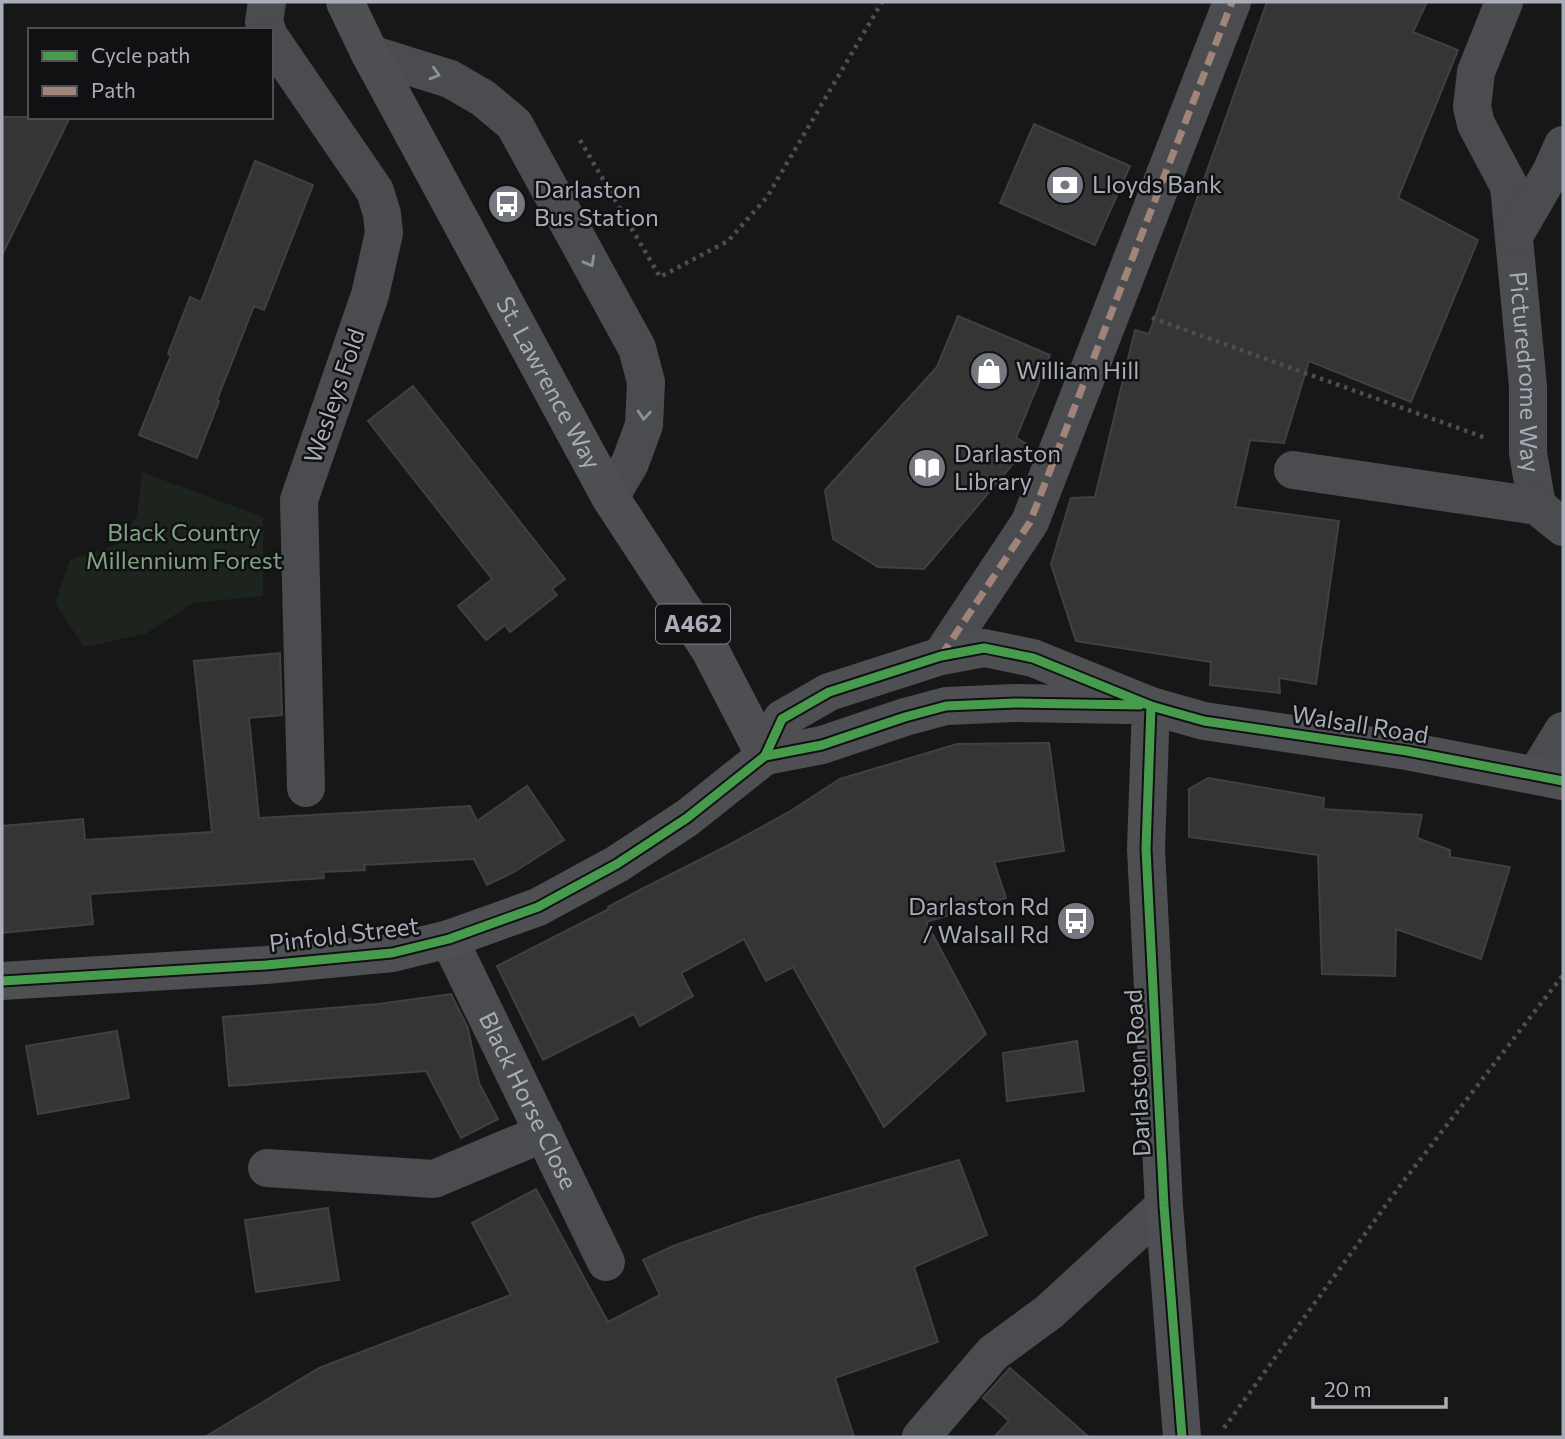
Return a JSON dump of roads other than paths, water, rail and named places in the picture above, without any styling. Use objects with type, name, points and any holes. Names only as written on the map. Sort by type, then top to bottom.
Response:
[{"type":"main road","name":"St. Lawrence Way","points":[[345,2],[370,54],[610,497],[709,650],[765,756]]},
{"type":"main road","points":[[765,756],[782,719],[829,692],[942,656],[985,648],[1034,658],[1150,706]]},
{"type":"main road","points":[[765,756],[822,745],[946,706],[1015,703],[1150,706]]},
{"type":"main road","name":"Walsall Road","points":[[1150,706],[1205,721],[1407,751],[1550,778]]},
{"type":"main road","name":"Darlaston Road","points":[[1150,706],[1146,849],[1164,1206],[1182,1437]]},
{"type":"main road","name":"Pinfold Street","points":[[2,981],[266,965],[392,953],[449,939],[538,907],[617,864],[687,818],[765,756]]},
{"type":"street","points":[[266,28],[264,22],[267,2]]},
{"type":"street","points":[[942,656],[1030,522],[1232,2]]},
{"type":"street","name":"Picturedrome Way","points":[[1293,470],[1550,516],[1528,453],[1528,386],[1509,186],[1476,124],[1472,107],[1476,72],[1504,2]]},
{"type":"street","name":"Wesleys Fold","points":[[273,42],[375,191],[384,233],[370,295],[299,500],[306,789]]},
{"type":"street","points":[[370,54],[450,79],[484,98],[514,124],[638,348],[646,382],[644,425],[630,463],[610,497]]},
{"type":"street","points":[[1514,236],[1551,172],[1563,145]]},
{"type":"street","points":[[1550,778],[1563,732]]},
{"type":"street","name":"Black Horse Close","points":[[449,939],[606,1262]]},
{"type":"street","points":[[267,1168],[434,1179],[544,1133]]},
{"type":"street","points":[[921,1437],[993,1353],[1049,1312],[1164,1206]]},
{"type":"place","name":"Lloyds Bank","points":[[1065,185]]},
{"type":"place","name":"Darlaston Bus Station","points":[[507,204]]},
{"type":"place","name":"William Hill","points":[[989,371]]},
{"type":"place","name":"Darlaston Library","points":[[927,468]]},
{"type":"place","name":"Darlaston Rd / Walsall Rd","points":[[1076,921]]},
{"type":"park label","name":"Black Country Millennium Forest","points":[[184,547]]}]
